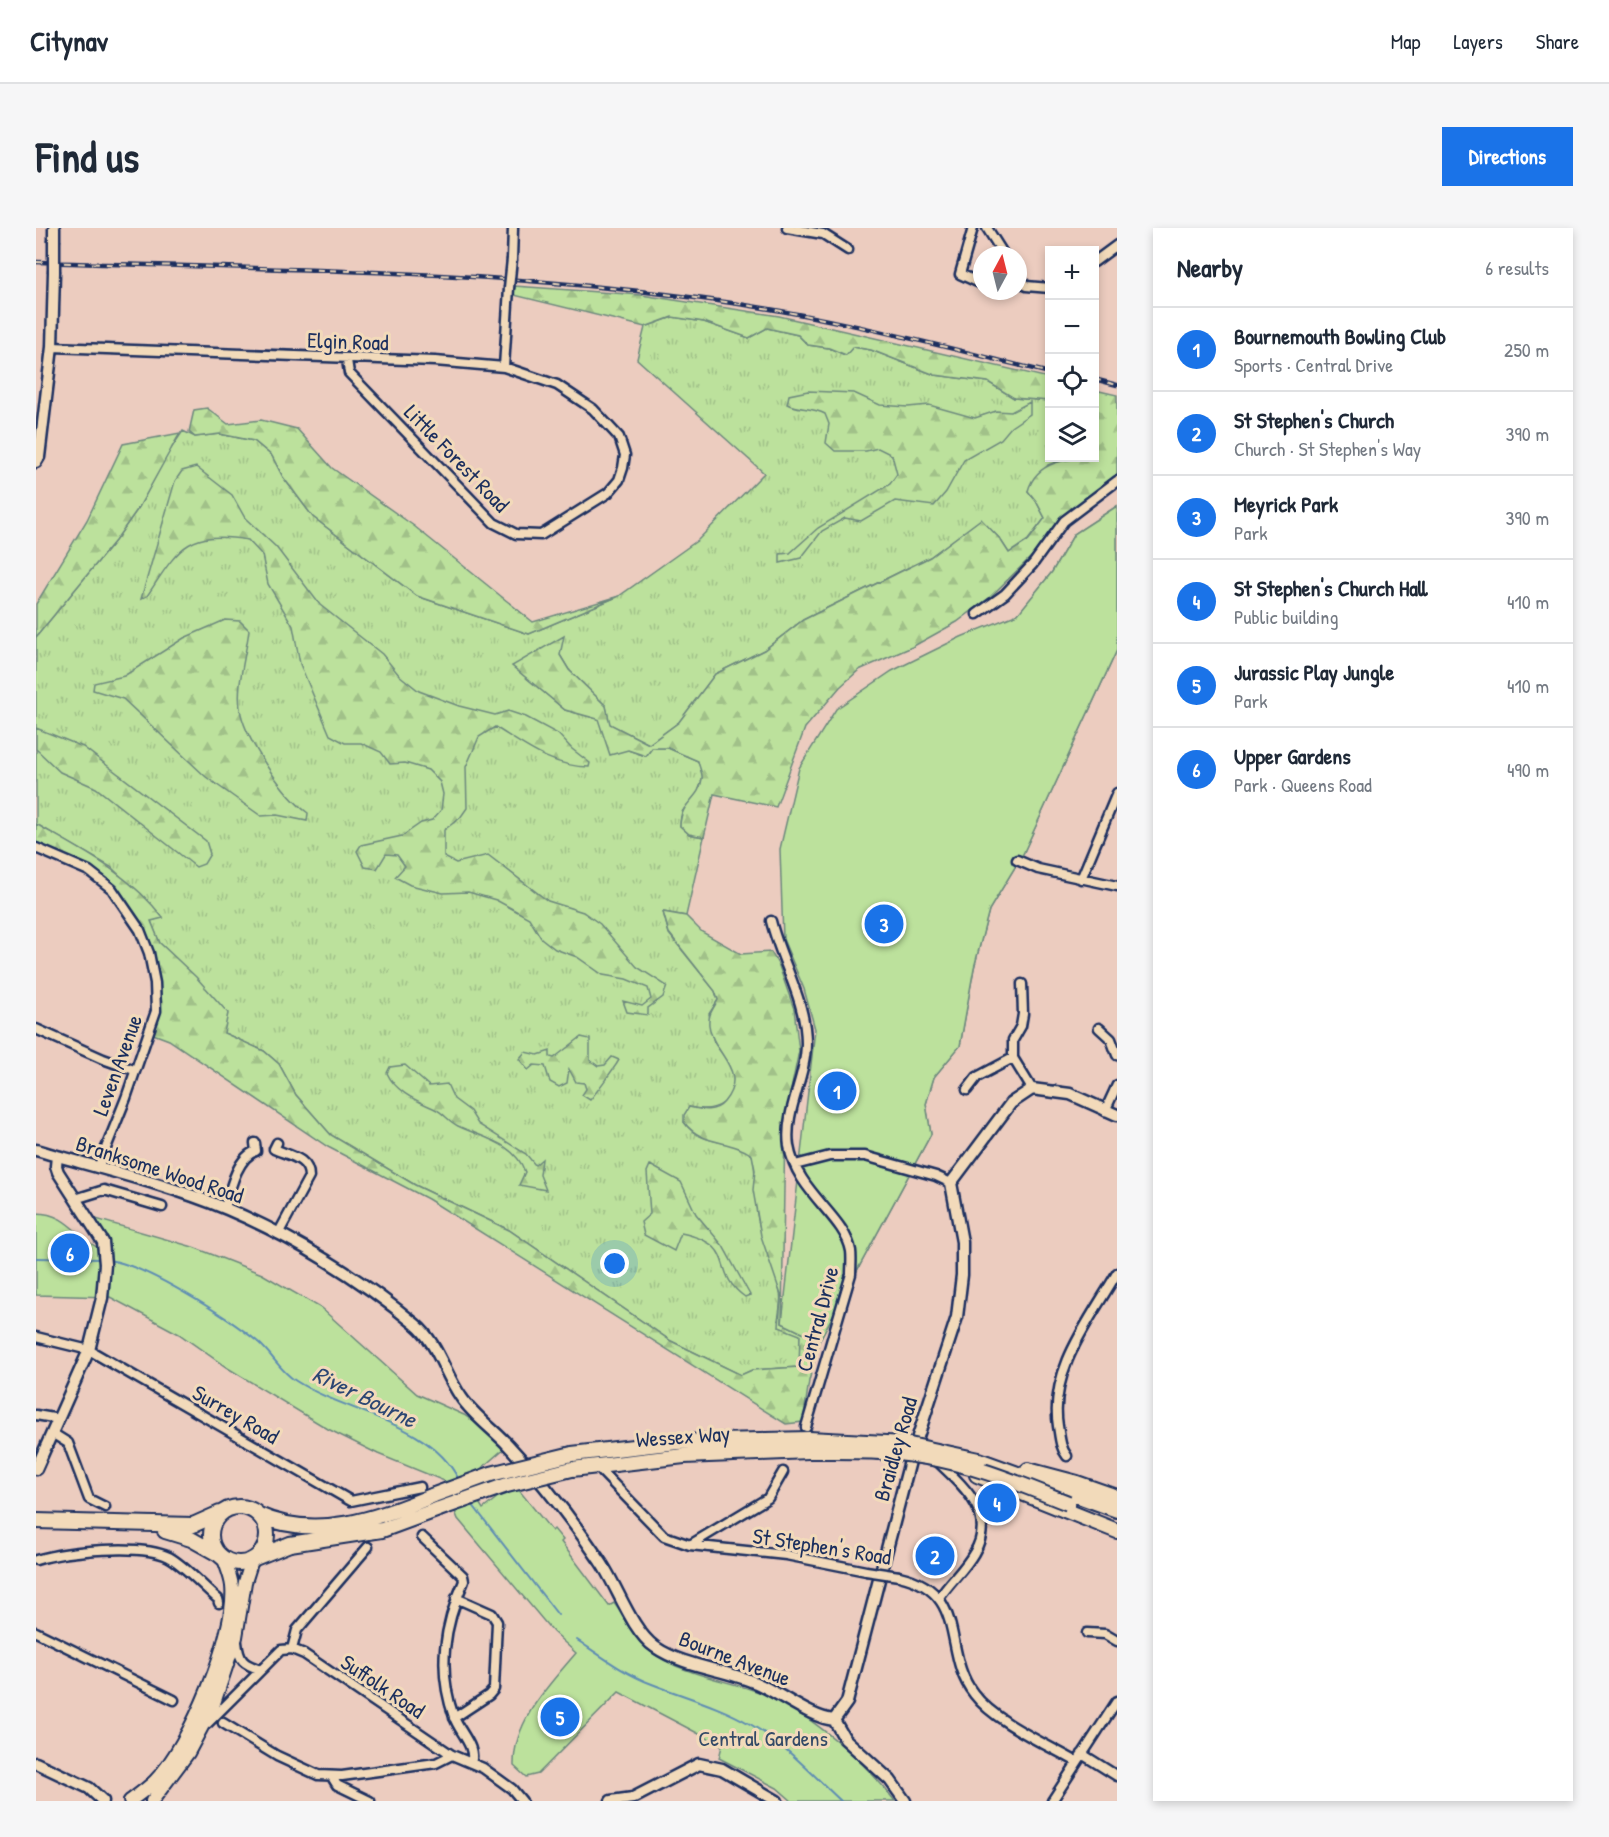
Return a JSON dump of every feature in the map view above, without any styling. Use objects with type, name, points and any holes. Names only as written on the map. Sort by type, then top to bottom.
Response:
[{"type":"highway","name":"Wessex Way","points":[[259,1515],[282,1525],[313,1527],[375,1517],[491,1474],[572,1454],[677,1442],[808,1439],[905,1444],[979,1460],[1070,1497],[1117,1520]]},
{"type":"highway","name":"Wessex Way","points":[[254,1559],[290,1544],[382,1530],[507,1485],[572,1469],[808,1439],[946,1461],[1117,1510]]},
{"type":"highway","points":[[1070,1497],[1117,1497]]},
{"type":"highway","points":[[1070,1497],[1117,1531]]},
{"type":"highway","points":[[36,1521],[193,1525],[240,1506],[259,1515],[265,1524],[267,1537],[263,1550],[254,1559],[235,1563],[184,1535],[127,1525]]},
{"type":"highway","points":[[220,1514],[212,1524],[210,1536],[221,1557]]},
{"type":"main road","points":[[130,1801],[159,1776],[179,1748],[203,1703],[218,1664],[232,1588],[221,1557]]},
{"type":"main road","points":[[152,1801],[184,1760],[202,1729],[222,1683],[236,1637],[245,1582],[254,1559]]},
{"type":"street","points":[[36,462],[39,457],[52,347],[54,228]]},
{"type":"street","points":[[504,367],[513,228]]},
{"type":"street","points":[[787,228],[823,234],[848,250]]},
{"type":"street","points":[[973,280],[960,274],[974,228]]},
{"type":"street","points":[[987,228],[998,246]]},
{"type":"street","points":[[1099,259],[1117,245]]},
{"type":"street","points":[[1027,286],[1045,288]]},
{"type":"street","name":"Elgin Road","points":[[52,347],[347,360],[435,361],[504,367]]},
{"type":"street","name":"Little Forest Road","points":[[347,360],[349,373],[494,523],[516,534],[541,534],[609,493],[621,474],[624,448],[619,436],[593,410],[558,385],[504,367]]},
{"type":"street","points":[[977,614],[1005,594],[1033,564],[1064,521],[1117,481]]},
{"type":"street","points":[[1081,879],[1117,793]]},
{"type":"street","name":"Leven Avenue","points":[[36,848],[100,878],[112,890],[140,930],[149,953],[155,983],[156,1011],[126,1098],[98,1168]]},
{"type":"street","points":[[1017,861],[1081,879],[1117,886]]},
{"type":"street","name":"Central Drive","points":[[771,921],[797,995],[806,1041],[801,1080],[789,1127],[789,1147],[805,1186],[842,1232],[851,1250],[851,1274],[808,1439]]},
{"type":"street","points":[[1022,984],[1023,1014],[1021,1026],[1013,1040],[1013,1058],[1032,1089]]},
{"type":"street","points":[[1099,1028],[1111,1039],[1117,1055]]},
{"type":"street","points":[[36,1029],[103,1059],[134,1070]]},
{"type":"street","points":[[967,1090],[977,1077],[1013,1058]]},
{"type":"street","points":[[1105,1111],[1117,1085]]},
{"type":"street","points":[[795,1166],[830,1156],[865,1156],[936,1176],[951,1183],[1011,1103],[1032,1089],[1070,1094],[1117,1115]]},
{"type":"street","points":[[277,1143],[274,1149],[305,1162],[309,1169],[309,1177],[278,1234]]},
{"type":"street","points":[[225,1208],[243,1160],[258,1148]]},
{"type":"street","name":"Branksome Wood Road","points":[[36,1150],[225,1208],[329,1263],[416,1325],[429,1339],[462,1398],[508,1445],[552,1497]]},
{"type":"street","points":[[36,1468],[89,1350],[102,1298],[105,1260],[103,1242],[58,1172],[57,1156]]},
{"type":"street","name":"Braidley Road","points":[[834,1720],[848,1702],[913,1451],[957,1317],[962,1275],[962,1242],[951,1183]]},
{"type":"street","points":[[75,1199],[104,1190],[146,1206],[162,1207]]},
{"type":"street","points":[[1067,1456],[1057,1450],[1055,1409],[1062,1369],[1117,1273]]},
{"type":"street","name":"Surrey Road","points":[[36,1337],[89,1350],[351,1501],[420,1488]]},
{"type":"street","points":[[69,1346],[80,1358],[75,1380]]},
{"type":"street","points":[[36,1415],[58,1419]]},
{"type":"street","points":[[52,1433],[68,1443],[89,1499],[105,1508]]},
{"type":"street","points":[[913,1451],[933,1458],[952,1476],[972,1496],[981,1516],[979,1542],[974,1553],[940,1598],[954,1632],[961,1670],[972,1692],[1006,1720],[1117,1776]]},
{"type":"street","name":"St Stephen's Road","points":[[602,1473],[664,1536],[690,1545],[786,1555],[899,1576],[920,1582],[940,1598]]},
{"type":"street","points":[[690,1545],[768,1498],[779,1476]]},
{"type":"street","name":"Bourne Avenue","points":[[552,1497],[601,1562],[642,1632],[653,1646],[669,1655],[742,1677],[780,1693],[813,1714],[834,1720]]},
{"type":"street","points":[[425,1538],[463,1576],[464,1581],[446,1630],[444,1651],[446,1687],[454,1718],[472,1751],[471,1763]]},
{"type":"street","points":[[202,1729],[281,1650],[292,1649],[297,1629],[368,1547]]},
{"type":"street","points":[[36,1560],[79,1551],[156,1553],[178,1564],[218,1599],[219,1604]]},
{"type":"street","points":[[454,1718],[489,1695],[494,1689],[497,1622],[492,1614],[456,1598]]},
{"type":"street","points":[[36,1632],[174,1700]]},
{"type":"street","points":[[1087,1633],[1105,1634],[1117,1641]]},
{"type":"street","points":[[236,1637],[238,1658],[242,1663],[261,1670]]},
{"type":"street","name":"Suffolk Road","points":[[292,1649],[304,1654],[452,1755],[471,1763],[512,1789],[522,1801]]},
{"type":"street","points":[[1052,1801],[1117,1701]]},
{"type":"street","points":[[834,1720],[845,1739],[890,1780],[905,1801]]},
{"type":"street","points":[[223,1723],[309,1772],[332,1777],[436,1763],[452,1755]]},
{"type":"street","points":[[36,1763],[89,1788],[103,1801]]},
{"type":"street","points":[[610,1801],[633,1798],[699,1764],[722,1769],[777,1801]]},
{"type":"street","points":[[332,1777],[337,1785],[370,1801]]},
{"type":"street","points":[[69,1779],[93,1801]]},
{"type":"green space","points":[[514,286],[641,295],[779,316],[1045,377],[1045,401],[1014,398],[988,382],[935,375],[871,350],[853,347],[846,355],[829,348],[808,345],[798,335],[767,328],[749,338],[704,322],[672,317],[645,327],[514,295]]},
{"type":"green space","points":[[673,317],[704,322],[749,338],[767,328],[798,335],[808,345],[829,348],[845,355],[853,347],[871,350],[935,375],[988,382],[1014,398],[1045,401],[1045,462],[1056,462],[1048,465],[1028,491],[1045,518],[1028,540],[1009,553],[1000,539],[981,520],[930,557],[803,620],[764,650],[715,674],[679,722],[649,744],[609,724],[606,706],[569,670],[560,655],[513,666],[565,710],[598,719],[628,750],[646,756],[652,748],[668,748],[698,761],[703,776],[697,794],[683,811],[680,826],[689,834],[704,837],[686,916],[663,912],[669,934],[715,991],[718,1000],[709,1014],[712,1035],[716,1046],[731,1066],[734,1081],[729,1097],[724,1103],[708,1109],[689,1107],[684,1122],[692,1131],[701,1136],[738,1146],[752,1155],[759,1224],[781,1296],[778,1320],[800,1335],[800,1367],[752,1370],[741,1375],[671,1341],[509,1230],[415,1185],[331,1135],[296,1095],[279,1064],[264,1051],[224,1033],[180,963],[160,944],[151,921],[163,917],[111,867],[36,824],[36,637],[115,541],[139,507],[168,453],[183,431],[195,437],[219,434],[254,441],[272,456],[283,477],[313,517],[417,596],[529,634],[619,596],[698,540],[764,473],[637,359],[645,327]]},
{"type":"green space","points":[[808,391],[854,393],[880,405],[908,407],[929,405],[975,418],[996,411],[1011,412],[1030,402],[1030,414],[1011,427],[1001,439],[964,460],[946,492],[934,506],[895,501],[861,521],[845,518],[822,531],[801,558],[780,563],[780,554],[790,553],[818,528],[890,484],[897,474],[892,455],[878,448],[866,451],[835,451],[826,443],[829,424],[825,414],[787,404],[789,395]]},
{"type":"green space","points":[[1099,391],[1117,395],[1117,474],[1066,514],[1032,556],[989,598],[957,622],[912,647],[859,670],[840,687],[805,728],[776,807],[714,794],[704,837],[689,834],[680,826],[683,811],[700,786],[702,777],[698,761],[668,748],[652,748],[646,756],[628,750],[610,755],[598,719],[565,710],[512,666],[564,636],[560,655],[569,670],[606,706],[610,724],[649,744],[679,722],[715,674],[764,650],[803,620],[930,557],[981,519],[1000,539],[1009,553],[1028,541],[1045,518],[1028,491],[1038,473],[1054,463],[1099,462]]},
{"type":"green space","points":[[207,408],[228,424],[261,420],[297,429],[332,468],[414,526],[533,622],[619,596],[529,634],[417,596],[313,517],[283,477],[272,456],[254,441],[220,434],[195,437],[189,432],[194,410]]},
{"type":"green space","points":[[180,433],[139,507],[115,541],[36,637],[36,604],[87,520],[123,444]]},
{"type":"green space","points":[[196,467],[232,495],[245,518],[276,547],[320,605],[382,654],[399,675],[419,691],[459,706],[495,715],[508,711],[526,717],[558,734],[590,763],[589,767],[576,766],[551,759],[528,748],[495,727],[479,737],[466,767],[467,808],[460,818],[444,830],[444,857],[456,863],[488,855],[548,901],[583,912],[600,924],[637,967],[667,986],[663,997],[648,1008],[648,1015],[627,1012],[623,1001],[642,1006],[651,999],[648,988],[626,979],[603,975],[577,957],[555,949],[541,938],[529,918],[496,900],[468,892],[443,893],[410,885],[395,877],[405,866],[397,855],[386,854],[377,869],[365,867],[357,851],[361,845],[402,836],[421,823],[432,820],[441,810],[443,794],[440,782],[428,770],[405,763],[390,764],[381,752],[361,743],[345,743],[330,735],[300,664],[293,626],[268,584],[262,555],[248,540],[211,538],[186,546],[168,566],[147,596],[141,599],[175,481],[182,471]]},
{"type":"green space","points":[[1117,506],[1117,650],[1023,854],[989,910],[974,968],[960,1046],[934,1077],[926,1104],[931,1134],[819,1341],[1018,614],[1052,572],[1074,534]]},
{"type":"green space","points":[[1117,506],[1117,650],[1023,854],[989,910],[974,968],[960,1046],[934,1077],[926,1104],[931,1134],[819,1341],[782,1323],[815,1029],[804,989],[783,939],[780,849],[799,768],[836,709],[892,671],[961,637],[1018,614],[1052,572],[1074,534]]},
{"type":"green space","points":[[225,620],[240,621],[249,630],[239,694],[239,704],[245,726],[259,754],[278,782],[308,813],[307,821],[277,815],[261,816],[206,777],[123,699],[93,690],[94,683],[124,676],[184,638]]},
{"type":"green space","points":[[36,728],[83,747],[206,841],[210,854],[204,864],[196,867],[96,788],[60,772],[36,749]]},
{"type":"green space","points":[[36,824],[105,865],[150,902],[163,918],[151,921],[160,943],[196,977],[228,1013],[224,1033],[264,1051],[279,1064],[296,1095],[331,1135],[415,1185],[509,1230],[671,1341],[741,1375],[752,1370],[799,1367],[800,1335],[779,1327],[781,1295],[761,1236],[753,1190],[755,1170],[752,1155],[734,1146],[707,1139],[691,1130],[684,1122],[684,1115],[689,1107],[708,1110],[717,1108],[731,1091],[733,1081],[731,1071],[716,1045],[709,1025],[710,1015],[718,1000],[715,991],[669,933],[663,912],[686,916],[702,932],[741,954],[771,952],[779,966],[794,1009],[799,1051],[785,1119],[782,1323],[819,1341],[809,1381],[803,1422],[786,1424],[428,1199],[328,1147],[169,1040],[148,1032],[156,1011],[155,983],[139,929],[100,878],[36,848]]},
{"type":"green space","points":[[581,1037],[590,1039],[590,1060],[598,1066],[605,1065],[612,1057],[619,1060],[590,1100],[582,1095],[586,1089],[584,1083],[576,1082],[569,1069],[567,1083],[559,1087],[550,1082],[545,1066],[534,1065],[528,1070],[519,1059],[525,1052],[538,1055],[550,1051],[550,1057],[554,1058]]},
{"type":"green space","points":[[405,1065],[429,1086],[447,1084],[454,1099],[470,1111],[478,1124],[526,1154],[535,1165],[542,1159],[540,1175],[546,1190],[519,1185],[525,1172],[514,1154],[506,1148],[455,1124],[396,1086],[387,1073],[390,1067]]},
{"type":"green space","points":[[650,1165],[681,1182],[696,1214],[723,1246],[750,1295],[745,1297],[734,1287],[718,1252],[699,1238],[681,1233],[674,1251],[644,1235],[641,1222],[650,1214],[647,1172]]},
{"type":"green space","points":[[36,1213],[48,1214],[57,1218],[87,1241],[104,1250],[93,1218],[193,1247],[262,1274],[321,1308],[417,1394],[464,1415],[508,1445],[476,1473],[449,1483],[378,1454],[328,1429],[226,1367],[179,1334],[110,1297],[36,1295]]},
{"type":"green space","name":"Central Gardens","points":[[514,1484],[552,1531],[554,1529],[563,1540],[561,1542],[609,1606],[614,1603],[639,1641],[651,1652],[682,1668],[753,1690],[786,1705],[821,1728],[854,1756],[895,1801],[792,1801],[777,1788],[719,1758],[722,1746],[619,1692],[538,1774],[526,1777],[514,1766],[519,1734],[544,1691],[576,1653],[553,1632],[458,1519],[454,1509],[478,1501],[483,1509]]},
{"type":"waterway","name":"River Bourne","points":[[36,1258],[102,1259]]},
{"type":"waterway","name":"River Bourne","points":[[107,1260],[123,1263],[142,1271],[207,1306],[258,1342],[296,1381],[316,1392],[408,1431],[446,1460],[459,1480]]},
{"type":"waterway","name":"River Bourne","points":[[472,1504],[558,1615]]},
{"type":"waterway","name":"River Bourne","points":[[577,1640],[642,1680],[714,1707],[750,1724],[786,1750],[841,1801]]},
{"type":"railway","points":[[36,262],[378,272],[463,276],[633,290],[802,315],[885,332],[1045,372]]},
{"type":"railway","points":[[1099,380],[1117,385]]},
{"type":"place","name":"Meyrick Park","points":[[884,924]]},
{"type":"place","name":"Bournemouth Bowling Club","points":[[837,1091]]},
{"type":"place","name":"Upper Gardens","points":[[70,1253]]},
{"type":"place","name":"St Stephen's Church Hall","points":[[997,1503]]},
{"type":"place","name":"St Stephen's Church","points":[[935,1556]]},
{"type":"place","name":"Jurassic Play Jungle","points":[[560,1717]]}]
